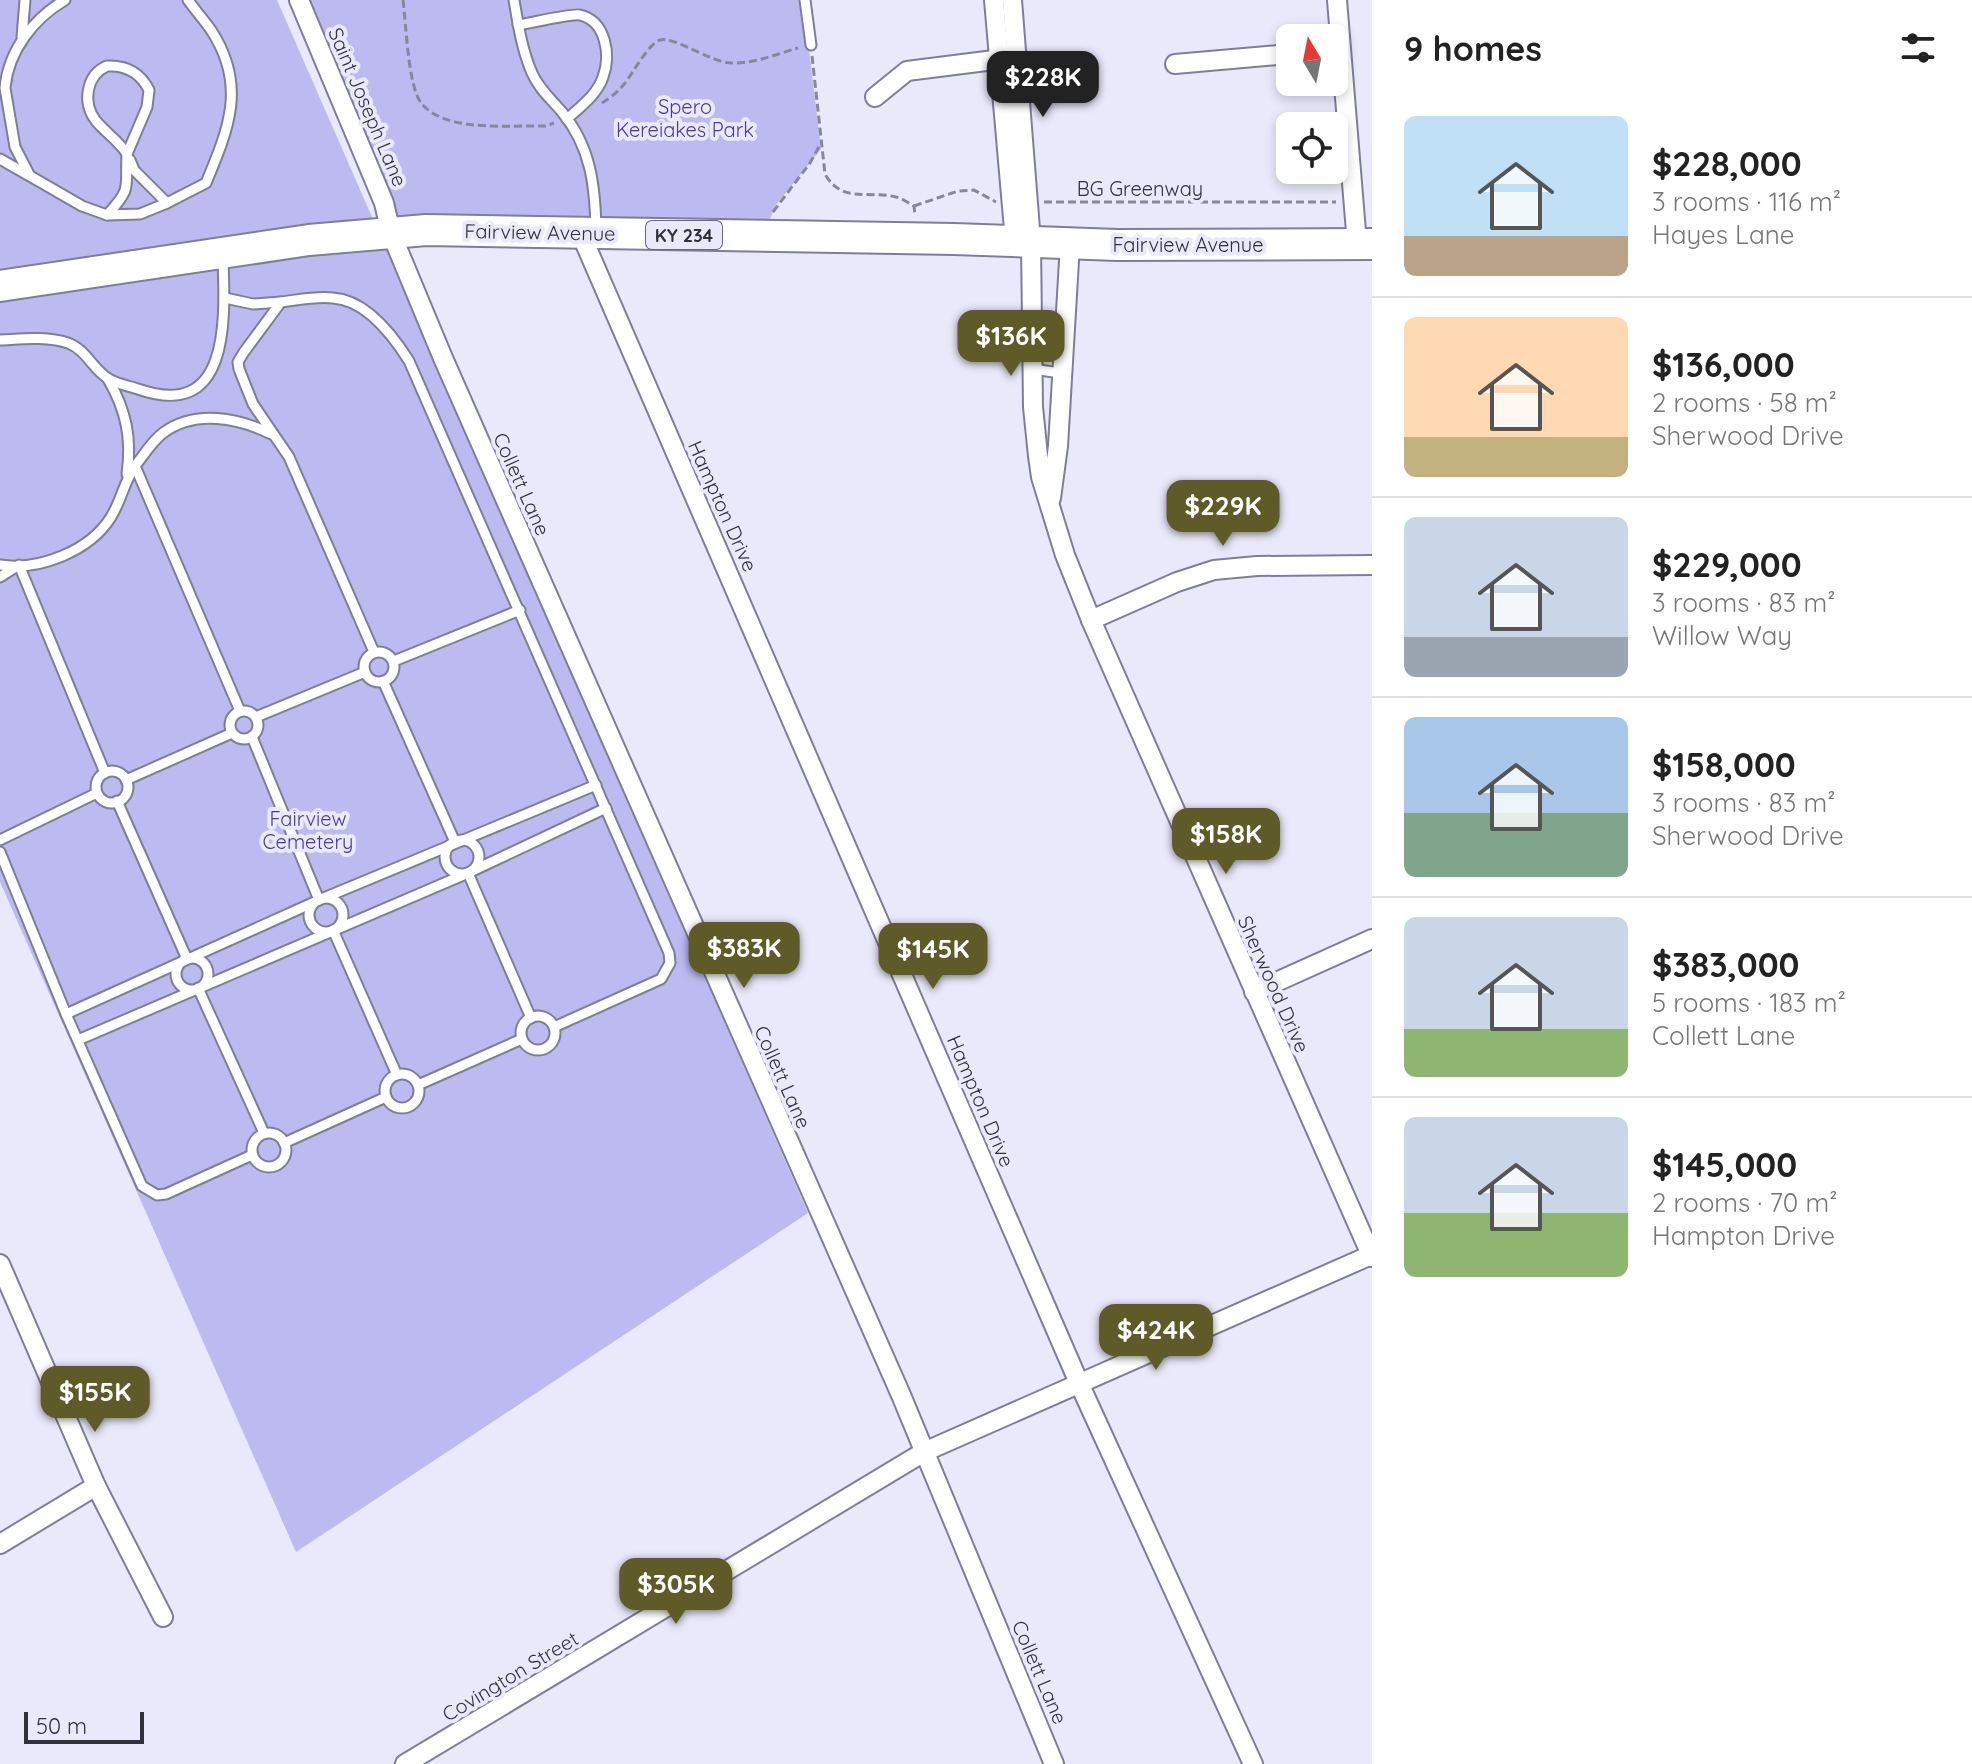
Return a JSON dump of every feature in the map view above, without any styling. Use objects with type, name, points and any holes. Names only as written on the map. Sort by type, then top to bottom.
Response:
[{"type":"main road","name":"Fairview Avenue","points":[[0,286],[309,240],[435,230],[1070,244],[1365,244]]},
{"type":"street","name":"Saint Joseph Lane","points":[[299,0],[384,203],[391,233]]},
{"type":"street","points":[[994,0],[1008,58]]},
{"type":"street","points":[[1008,58],[1012,0]]},
{"type":"street","points":[[1337,0],[1337,24]]},
{"type":"street","points":[[1175,64],[1276,55]]},
{"type":"street","points":[[875,97],[907,71],[1008,58]]},
{"type":"street","name":"Sherwood Drive","points":[[1008,58],[1038,456],[1065,555],[1372,1256]]},
{"type":"street","points":[[1343,96],[1354,202],[1365,244]]},
{"type":"street","name":"Hampton Drive","points":[[588,232],[1079,1383],[1253,1764]]},
{"type":"street","name":"Collett Lane","points":[[391,233],[449,373],[924,1452],[1054,1764]]},
{"type":"street","name":"Sherwood Drive","points":[[1050,505],[1058,446],[1070,244]]},
{"type":"street","points":[[1091,620],[1177,582],[1214,570],[1257,566],[1372,565]]},
{"type":"street","points":[[1254,992],[1372,939]]},
{"type":"street","name":"Covington Street","points":[[406,1764],[924,1452],[1372,1256]]},
{"type":"street","points":[[0,1264],[96,1486],[163,1617]]},
{"type":"street","points":[[0,1544],[96,1486]]},
{"type":"lane","points":[[25,0],[21,41],[5,88],[15,147],[30,176]]},
{"type":"lane","points":[[21,41],[43,15],[65,0]]},
{"type":"lane","points":[[514,0],[531,71],[585,149],[595,188],[588,232]]},
{"type":"lane","points":[[805,0],[811,45]]},
{"type":"lane","points":[[0,159],[82,206],[107,215],[140,214],[206,183],[225,133],[231,107],[232,80],[212,32],[188,1]]},
{"type":"lane","points":[[518,25],[571,14],[583,16],[602,31],[607,54],[603,78],[589,99],[567,119]]},
{"type":"lane","points":[[107,215],[126,192],[127,154],[147,107],[149,90],[134,72],[121,66],[107,66],[96,72],[89,84],[91,111],[127,154],[134,170],[167,203]]},
{"type":"lane","points":[[0,84],[8,75]]},
{"type":"lane","points":[[108,379],[163,397],[194,388],[211,373],[221,348],[225,298],[223,254]]},
{"type":"lane","points":[[225,298],[253,304],[328,297],[348,300],[367,312],[400,347],[414,370],[669,953],[667,972],[651,984],[554,1027]]},
{"type":"lane","points":[[281,302],[238,362],[253,404],[278,438],[295,471],[374,652]]},
{"type":"lane","points":[[0,340],[49,339],[82,351],[108,379],[126,416],[129,448],[127,477],[117,507],[96,534],[54,560],[0,565]]},
{"type":"lane","points":[[1032,369],[1061,373]]},
{"type":"lane","points":[[127,477],[154,441],[164,432],[189,421],[237,420],[278,438]]},
{"type":"lane","points":[[135,466],[240,711]]},
{"type":"lane","points":[[0,577],[19,565]]},
{"type":"lane","points":[[19,565],[105,773]]},
{"type":"lane","points":[[394,661],[520,610]]},
{"type":"lane","points":[[374,652],[384,652],[394,661],[393,674],[383,681],[374,681],[365,672],[365,661],[374,652]]},
{"type":"lane","points":[[256,717],[365,672]]},
{"type":"lane","points":[[383,681],[455,842]]},
{"type":"lane","points":[[240,711],[256,717],[259,726],[252,737],[241,739],[232,733],[231,718],[240,711]]},
{"type":"lane","points":[[126,780],[232,733]]},
{"type":"lane","points":[[252,737],[319,900]]},
{"type":"lane","points":[[117,772],[126,780],[126,792],[117,801],[105,801],[97,793],[96,783],[105,773],[117,772]]},
{"type":"lane","points":[[66,1014],[319,900],[596,785]]},
{"type":"lane","points":[[0,840],[97,793]]},
{"type":"lane","points":[[117,801],[187,959]]},
{"type":"lane","points":[[78,1040],[468,873],[606,808]]},
{"type":"lane","points":[[468,841],[478,851],[478,864],[468,873],[456,873],[447,866],[447,850],[455,842],[468,841]]},
{"type":"lane","points":[[0,852],[66,1014],[142,1186],[157,1195],[175,1191],[252,1155]]},
{"type":"lane","points":[[468,873],[531,1018]]},
{"type":"lane","points":[[319,900],[333,900],[340,906],[342,920],[333,930],[321,931],[311,923],[311,908],[319,900]]},
{"type":"lane","points":[[333,930],[397,1075]]},
{"type":"lane","points":[[187,959],[199,960],[207,968],[206,980],[198,988],[186,988],[177,979],[178,967],[187,959]]},
{"type":"lane","points":[[198,988],[264,1133]]},
{"type":"lane","points":[[531,1018],[544,1018],[554,1027],[554,1041],[546,1049],[532,1049],[522,1039],[522,1028],[531,1018]]},
{"type":"lane","points":[[418,1085],[522,1039]]},
{"type":"lane","points":[[397,1075],[411,1076],[418,1085],[418,1097],[410,1106],[394,1106],[386,1097],[387,1084],[397,1075]]},
{"type":"lane","points":[[284,1143],[386,1097]]},
{"type":"lane","points":[[264,1133],[277,1135],[284,1143],[285,1157],[278,1165],[261,1165],[252,1155],[254,1140],[264,1133]]},
{"type":"path","points":[[403,0],[414,84],[421,102],[437,116],[451,122],[545,126],[567,119],[604,102],[623,86],[659,40],[669,39],[704,56],[731,63],[811,45],[825,174],[832,186],[846,193],[898,197],[914,206],[920,239]]},
{"type":"path","points":[[762,237],[776,205],[810,163],[821,143]]},
{"type":"path","name":"BG Greenway","points":[[914,206],[958,191],[974,190],[995,202],[1354,202]]},
{"type":"green space","name":"Fairview Cemetery","points":[[0,0],[277,0],[808,1213],[296,1552],[0,882]]},
{"type":"green space","name":"Spero Kereiakes Park","points":[[297,0],[803,0],[821,149],[776,205],[762,237],[391,233]]}]
